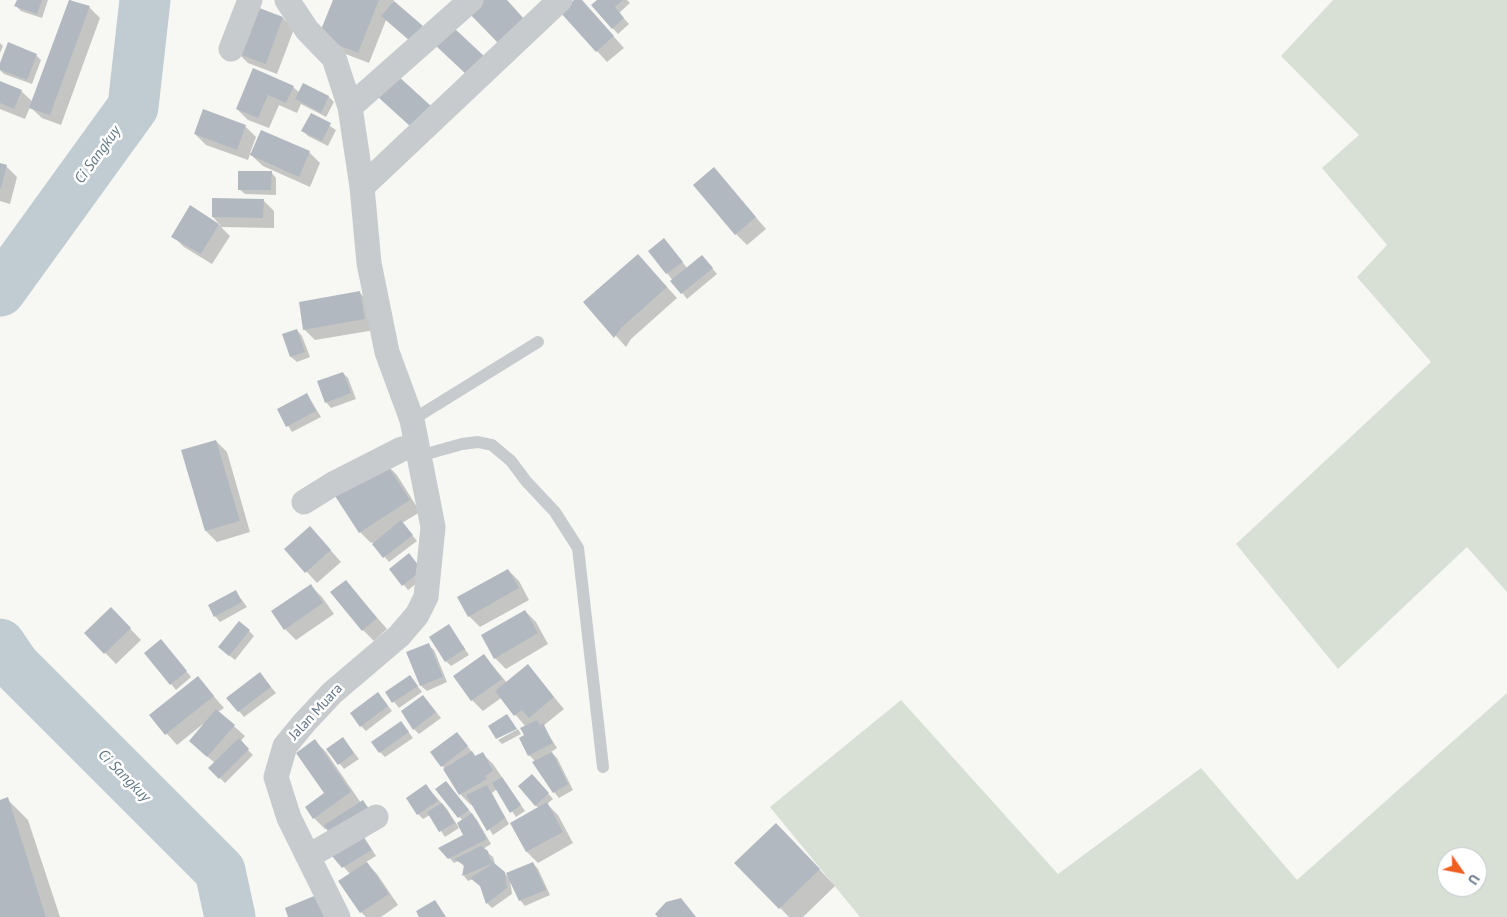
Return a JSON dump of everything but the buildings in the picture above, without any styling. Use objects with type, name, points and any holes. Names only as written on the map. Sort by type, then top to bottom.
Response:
[{"type":"street","points":[[231,49],[250,0]]},
{"type":"street","name":"Jalan Muara","points":[[287,0],[307,30],[334,58],[350,107],[362,187],[369,263],[387,352],[412,420],[433,527],[426,596],[417,615],[399,636],[332,692],[285,746],[276,777],[289,818],[338,917]]},
{"type":"street","points":[[350,107],[471,0]]},
{"type":"street","points":[[362,187],[560,0]]},
{"type":"street","points":[[304,502],[333,484],[402,449],[418,451]]},
{"type":"street","points":[[309,856],[376,817]]},
{"type":"lane","points":[[412,420],[538,342]]},
{"type":"lane","points":[[418,451],[478,442],[492,445],[511,460],[526,481],[555,512],[578,548],[603,767]]},
{"type":"shaded area","points":[[1333,0],[1507,0],[1507,592],[1467,547],[1338,669],[1236,544],[1431,362],[1357,277],[1387,245],[1322,168],[1359,135],[1281,56]]},
{"type":"shaded area","points":[[1507,693],[1507,917],[860,917],[770,807],[901,700],[1058,874],[1201,768],[1297,880]]},
{"type":"waterway","name":"Ci Sangkuy","points":[[0,291],[133,107],[145,0]]},
{"type":"waterway","name":"Ci Sangkuy","points":[[0,644],[15,666],[220,871],[230,917]]}]
